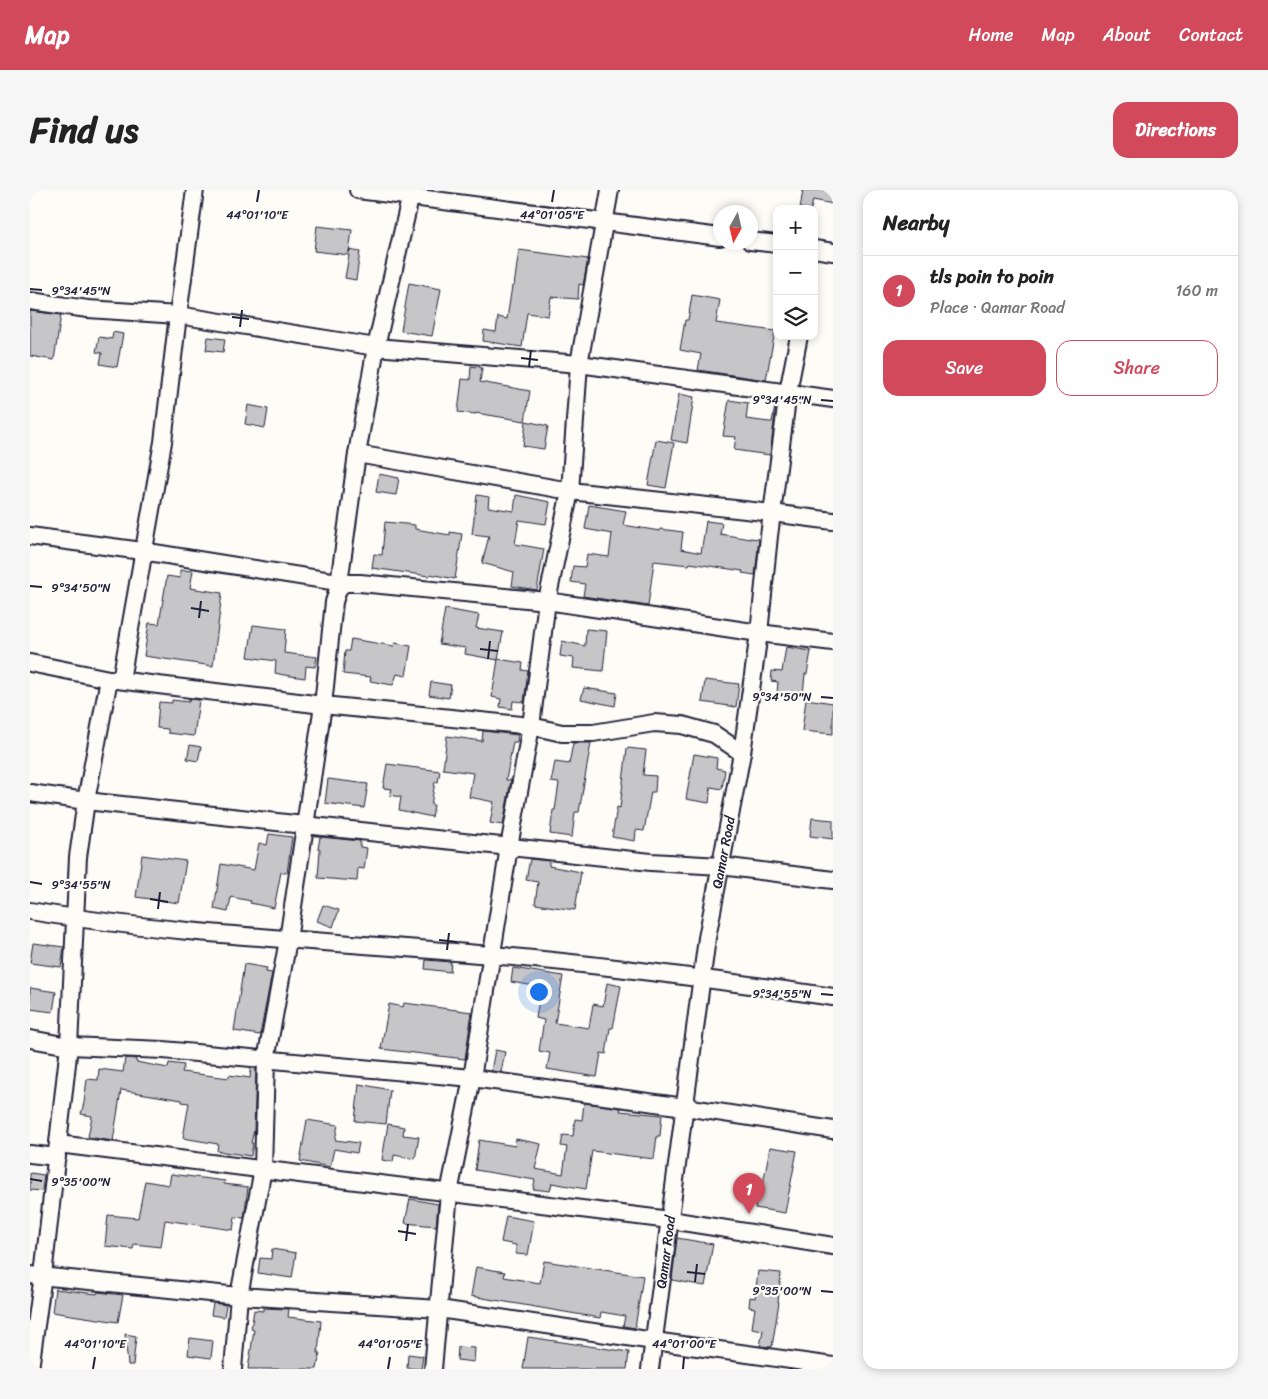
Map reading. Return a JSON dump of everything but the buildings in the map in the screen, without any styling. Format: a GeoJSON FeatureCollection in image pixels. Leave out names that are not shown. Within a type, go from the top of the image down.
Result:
{"type":"FeatureCollection","features":[{"type":"Feature","properties":{"kind":"street"},"geometry":{"type":"LineString","coordinates":[[30,1369],[37,1275],[58,1150],[69,1046],[78,857],[86,801],[115,679],[163,442],[195,190]]}},
{"type":"Feature","properties":{"kind":"street"},"geometry":{"type":"LineString","coordinates":[[358,190],[412,193],[603,222],[713,236]]}},
{"type":"Feature","properties":{"kind":"street"},"geometry":{"type":"LineString","coordinates":[[433,1369],[449,1193],[472,1078],[509,847],[531,726],[547,601],[570,490],[579,364],[610,190]]}},
{"type":"Feature","properties":{"kind":"street"},"geometry":{"type":"LineString","coordinates":[[233,1369],[239,1296],[263,1169],[266,1060],[288,940],[323,705],[334,602],[341,583],[357,454],[376,347],[412,193]]}},
{"type":"Feature","properties":{"kind":"street"},"geometry":{"type":"LineString","coordinates":[[758,242],[773,244]]}},
{"type":"Feature","properties":{"kind":"street"},"geometry":{"type":"LineString","coordinates":[[818,250],[833,252]]}},
{"type":"Feature","properties":{"kind":"street"},"geometry":{"type":"LineString","coordinates":[[30,301],[103,310],[178,315],[376,347],[579,364],[833,399]]}},
{"type":"Feature","properties":{"kind":"street","name":"Qamar Road"},"geometry":{"type":"LineString","coordinates":[[650,1369],[707,938],[742,753],[759,633],[788,392],[799,340]]}},
{"type":"Feature","properties":{"kind":"street"},"geometry":{"type":"LineString","coordinates":[[357,454],[570,490],[833,521]]}},
{"type":"Feature","properties":{"kind":"street"},"geometry":{"type":"LineString","coordinates":[[30,536],[142,551],[341,583],[360,583],[547,601],[759,633],[833,642]]}},
{"type":"Feature","properties":{"kind":"street"},"geometry":{"type":"LineString","coordinates":[[30,663],[115,679],[323,705],[531,726],[562,733],[585,733],[654,723],[682,724],[714,734],[742,753]]}},
{"type":"Feature","properties":{"kind":"street"},"geometry":{"type":"LineString","coordinates":[[30,793],[304,825],[651,862],[721,866],[833,880]]}},
{"type":"Feature","properties":{"kind":"street"},"geometry":{"type":"LineString","coordinates":[[30,911],[74,918],[288,940],[491,955],[702,978],[833,998]]}},
{"type":"Feature","properties":{"kind":"street"},"geometry":{"type":"LineString","coordinates":[[30,1039],[69,1046],[163,1050],[472,1078],[685,1107],[833,1130]]}},
{"type":"Feature","properties":{"kind":"street"},"geometry":{"type":"LineString","coordinates":[[30,1154],[58,1150],[263,1169],[670,1220],[833,1246]]}},
{"type":"Feature","properties":{"kind":"street"},"geometry":{"type":"LineString","coordinates":[[37,1275],[239,1296],[439,1309],[654,1342],[833,1366]]}},
{"type":"Feature","properties":{"kind":"place","name":"tls poin to poin"},"geometry":{"type":"Point","coordinates":[749,1214]}}]}
